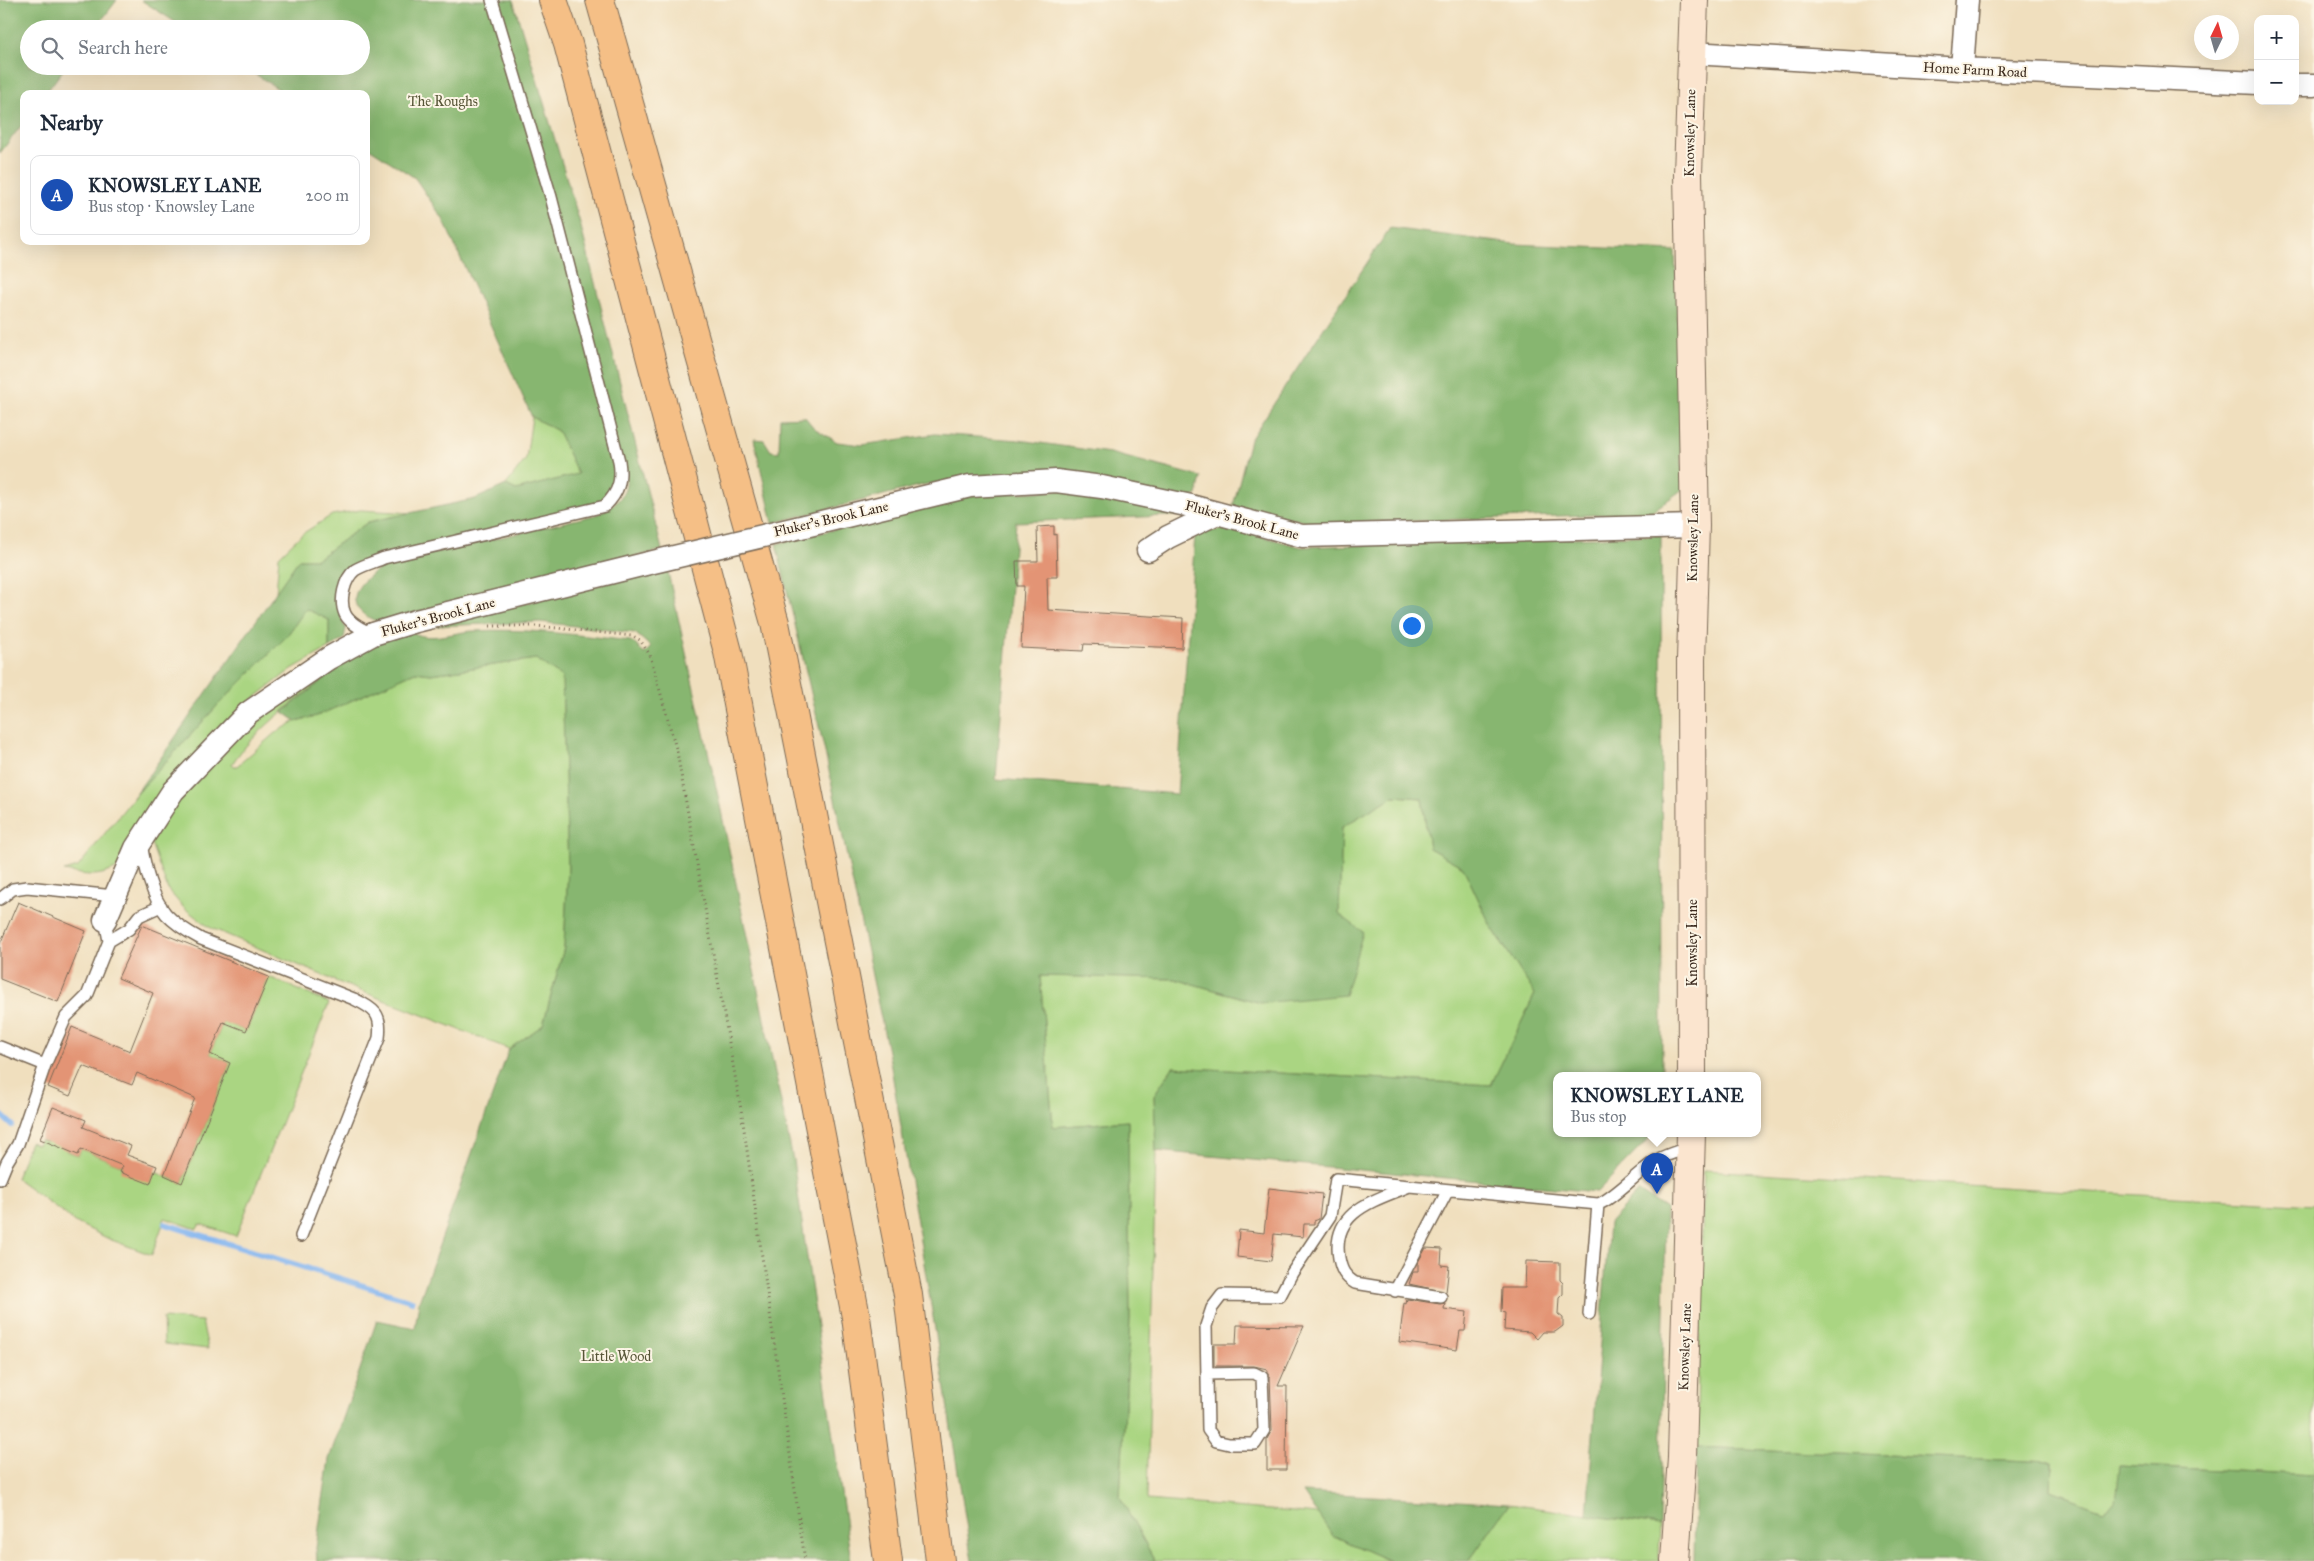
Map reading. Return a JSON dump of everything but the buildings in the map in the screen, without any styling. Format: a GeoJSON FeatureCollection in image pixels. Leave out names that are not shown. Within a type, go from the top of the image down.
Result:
{"type":"FeatureCollection","features":[{"type":"Feature","properties":{"kind":"highway"},"geometry":{"type":"LineString","coordinates":[[553,0],[570,53],[728,652],[856,1317],[888,1561]]}},
{"type":"Feature","properties":{"kind":"highway"},"geometry":{"type":"LineString","coordinates":[[600,0],[775,623],[908,1295],[940,1561]]}},
{"type":"Feature","properties":{"kind":"main road","name":"Knowsley Lane"},"geometry":{"type":"LineString","coordinates":[[1692,1072],[1691,660],[1694,526],[1688,174],[1694,0]]}},
{"type":"Feature","properties":{"kind":"main road","name":"Knowsley Lane"},"geometry":{"type":"LineString","coordinates":[[1675,1561],[1682,1447],[1691,1140]]}},
{"type":"Feature","properties":{"kind":"street"},"geometry":{"type":"LineString","coordinates":[[1962,70],[1967,0]]}},
{"type":"Feature","properties":{"kind":"street","name":"Home Farm Road"},"geometry":{"type":"LineString","coordinates":[[1692,53],[1962,70],[2254,83]]}},
{"type":"Feature","properties":{"kind":"street"},"geometry":{"type":"LineString","coordinates":[[2299,85],[2314,86]]}},
{"type":"Feature","properties":{"kind":"street","name":"Fluker's Brook Lane"},"geometry":{"type":"LineString","coordinates":[[107,931],[114,896],[140,842],[173,791],[248,713],[329,658],[373,634],[416,621],[970,486],[1056,481],[1102,487],[1217,513],[1302,536],[1694,526]]}},
{"type":"Feature","properties":{"kind":"street"},"geometry":{"type":"LineString","coordinates":[[1148,550],[1168,537],[1217,513]]}},
{"type":"Feature","properties":{"kind":"lane"},"geometry":{"type":"LineString","coordinates":[[373,634],[356,626],[345,614],[343,598],[346,583],[355,570],[384,558],[605,506],[619,489],[621,476],[619,461],[551,197],[492,0]]}},
{"type":"Feature","properties":{"kind":"lane"},"geometry":{"type":"LineString","coordinates":[[140,842],[154,892],[165,913],[179,926],[201,939],[354,999],[371,1007],[378,1015],[380,1026],[379,1038],[301,1236]]}},
{"type":"Feature","properties":{"kind":"lane"},"geometry":{"type":"LineString","coordinates":[[0,899],[13,889],[27,887],[114,896]]}},
{"type":"Feature","properties":{"kind":"lane"},"geometry":{"type":"LineString","coordinates":[[0,1180],[3,1164],[18,1144],[46,1065],[66,1017],[87,996],[107,931],[129,929],[139,916],[161,906]]}},
{"type":"Feature","properties":{"kind":"lane"},"geometry":{"type":"LineString","coordinates":[[0,1048],[46,1065]]}},
{"type":"Feature","properties":{"kind":"lane"},"geometry":{"type":"LineString","coordinates":[[1207,1374],[1254,1373],[1262,1377],[1264,1430],[1255,1444],[1229,1444],[1216,1441],[1208,1430],[1206,1326],[1212,1308],[1222,1295],[1280,1296],[1292,1272],[1330,1216],[1336,1179],[1598,1204],[1604,1203],[1626,1183],[1658,1159],[1691,1140]]}},
{"type":"Feature","properties":{"kind":"lane"},"geometry":{"type":"LineString","coordinates":[[1410,1186],[1354,1211],[1340,1233],[1338,1244],[1340,1265],[1348,1279],[1355,1283],[1441,1297]]}},
{"type":"Feature","properties":{"kind":"lane"},"geometry":{"type":"LineString","coordinates":[[1395,1291],[1448,1190]]}},
{"type":"Feature","properties":{"kind":"lane"},"geometry":{"type":"LineString","coordinates":[[1589,1314],[1598,1204]]}},
{"type":"Feature","properties":{"kind":"path"},"geometry":{"type":"LineString","coordinates":[[483,627],[537,626],[633,636],[640,640],[650,654],[677,752],[742,1115],[805,1561]]}},
{"type":"Feature","properties":{"kind":"green space"},"geometry":{"type":"Polygon","coordinates":[[[0,0],[117,0],[102,20],[20,20],[20,75],[59,75],[48,90],[20,90],[20,127],[0,153],[0,0]]]}},
{"type":"Feature","properties":{"kind":"green space","name":"The Roughs"},"geometry":{"type":"Polygon","coordinates":[[[141,0],[513,0],[580,223],[662,550],[379,622],[365,615],[357,608],[355,599],[357,591],[363,582],[381,568],[392,563],[595,515],[607,509],[625,491],[626,475],[619,462],[613,492],[600,504],[362,561],[346,572],[341,584],[340,609],[346,628],[344,639],[329,648],[329,620],[306,609],[286,637],[216,707],[133,798],[299,559],[317,559],[368,522],[475,499],[506,485],[516,490],[578,474],[558,431],[532,417],[443,219],[415,178],[370,149],[370,90],[280,90],[257,75],[370,75],[370,20],[172,20],[141,0]]]}},
{"type":"Feature","properties":{"kind":"green space"},"geometry":{"type":"Polygon","coordinates":[[[1390,228],[1514,244],[1675,251],[1683,489],[1650,513],[1317,524],[1233,506],[1250,440],[1390,228]]]}},
{"type":"Feature","properties":{"kind":"green space"},"geometry":{"type":"Polygon","coordinates":[[[532,417],[558,431],[578,474],[516,490],[506,485],[526,459],[532,417]]]}},
{"type":"Feature","properties":{"kind":"green space"},"geometry":{"type":"Polygon","coordinates":[[[805,417],[814,428],[837,442],[862,445],[935,434],[1019,440],[1110,453],[1201,477],[1197,495],[1190,498],[972,478],[927,484],[773,523],[754,439],[764,440],[771,451],[779,452],[780,418],[805,417]]]}},
{"type":"Feature","properties":{"kind":"green space"},"geometry":{"type":"Polygon","coordinates":[[[1071,490],[1191,515],[1016,522],[996,779],[1177,794],[1195,534],[1231,528],[1301,547],[1661,535],[1662,1072],[1553,1072],[1553,1137],[1650,1137],[1597,1192],[1156,1151],[1154,1095],[1173,1067],[1491,1085],[1535,994],[1491,926],[1463,867],[1429,848],[1422,798],[1394,796],[1342,827],[1339,914],[1363,932],[1345,995],[1261,1003],[1175,979],[1040,976],[1053,1127],[1128,1121],[1130,1319],[1120,1497],[1155,1561],[972,1561],[890,1061],[825,752],[776,544],[974,495],[1071,490]]]}},
{"type":"Feature","properties":{"kind":"green space"},"geometry":{"type":"Polygon","coordinates":[[[360,510],[413,513],[368,522],[317,559],[299,559],[276,593],[279,556],[302,534],[332,515],[360,510]]]}},
{"type":"Feature","properties":{"kind":"green space","name":"Little Wood"},"geometry":{"type":"Polygon","coordinates":[[[667,568],[718,796],[793,1160],[851,1561],[317,1561],[316,1548],[329,1459],[377,1320],[415,1328],[419,1302],[509,1049],[543,1025],[564,948],[568,868],[562,677],[536,659],[431,674],[415,672],[317,716],[296,721],[283,712],[357,652],[410,630],[416,634],[432,637],[493,630],[571,634],[630,641],[636,644],[644,654],[651,647],[635,633],[540,622],[434,626],[667,568]]]}},
{"type":"Feature","properties":{"kind":"green space"},"geometry":{"type":"Polygon","coordinates":[[[306,608],[329,620],[329,648],[292,669],[244,706],[119,867],[98,875],[64,871],[78,867],[133,798],[216,707],[286,637],[306,608]]]}},
{"type":"Feature","properties":{"kind":"green space"},"geometry":{"type":"Polygon","coordinates":[[[536,659],[562,677],[568,868],[564,948],[543,1025],[509,1049],[338,982],[209,927],[184,908],[168,890],[151,843],[173,806],[239,731],[337,661],[340,665],[298,698],[253,738],[232,764],[234,766],[237,766],[275,733],[296,721],[317,716],[415,672],[431,674],[536,659]]]}},
{"type":"Feature","properties":{"kind":"green space"},"geometry":{"type":"Polygon","coordinates":[[[1394,796],[1422,798],[1429,848],[1463,867],[1491,926],[1535,994],[1491,1085],[1173,1067],[1154,1095],[1156,1151],[1147,1500],[1318,1514],[1332,1535],[1390,1561],[1155,1561],[1120,1497],[1130,1319],[1128,1121],[1053,1127],[1040,976],[1175,979],[1261,1003],[1339,914],[1342,827],[1394,796]]]}},
{"type":"Feature","properties":{"kind":"green space"},"geometry":{"type":"Polygon","coordinates":[[[269,977],[329,1003],[236,1236],[200,1224],[197,1229],[165,1218],[152,1255],[109,1239],[77,1223],[16,1178],[30,1142],[38,1145],[40,1140],[46,1142],[47,1139],[67,1147],[66,1151],[78,1155],[81,1149],[123,1166],[121,1171],[150,1183],[155,1172],[182,1183],[230,1063],[210,1054],[223,1022],[246,1031],[269,977]]]}},
{"type":"Feature","properties":{"kind":"green space"},"geometry":{"type":"Polygon","coordinates":[[[1704,1170],[2314,1205],[2314,1475],[2120,1465],[2115,1503],[2103,1510],[2051,1491],[2052,1462],[1696,1447],[1704,1170]]]}},
{"type":"Feature","properties":{"kind":"green space"},"geometry":{"type":"Polygon","coordinates":[[[1639,1191],[1666,1209],[1660,1525],[1587,1515],[1609,1223],[1639,1191]]]}},
{"type":"Feature","properties":{"kind":"green space"},"geometry":{"type":"Polygon","coordinates":[[[163,1318],[202,1321],[208,1349],[164,1344],[163,1318]]]}},
{"type":"Feature","properties":{"kind":"green space"},"geometry":{"type":"Polygon","coordinates":[[[1696,1447],[2052,1462],[2051,1491],[2103,1510],[2115,1502],[2119,1465],[2314,1475],[2314,1561],[1694,1561],[1696,1447]]]}},
{"type":"Feature","properties":{"kind":"green space"},"geometry":{"type":"Polygon","coordinates":[[[1303,1492],[1509,1504],[1469,1561],[1390,1561],[1332,1535],[1303,1492]]]}},
{"type":"Feature","properties":{"kind":"green space"},"geometry":{"type":"Polygon","coordinates":[[[1509,1504],[1660,1525],[1659,1561],[1469,1561],[1509,1504]]]}},
{"type":"Feature","properties":{"kind":"waterway"},"geometry":{"type":"LineString","coordinates":[[0,1114],[12,1125]]}},
{"type":"Feature","properties":{"kind":"waterway"},"geometry":{"type":"LineString","coordinates":[[165,1224],[412,1301]]}},
{"type":"Feature","properties":{"kind":"place","name":"KNOWSLEY LANE"},"geometry":{"type":"Point","coordinates":[1657,1194]}}]}
